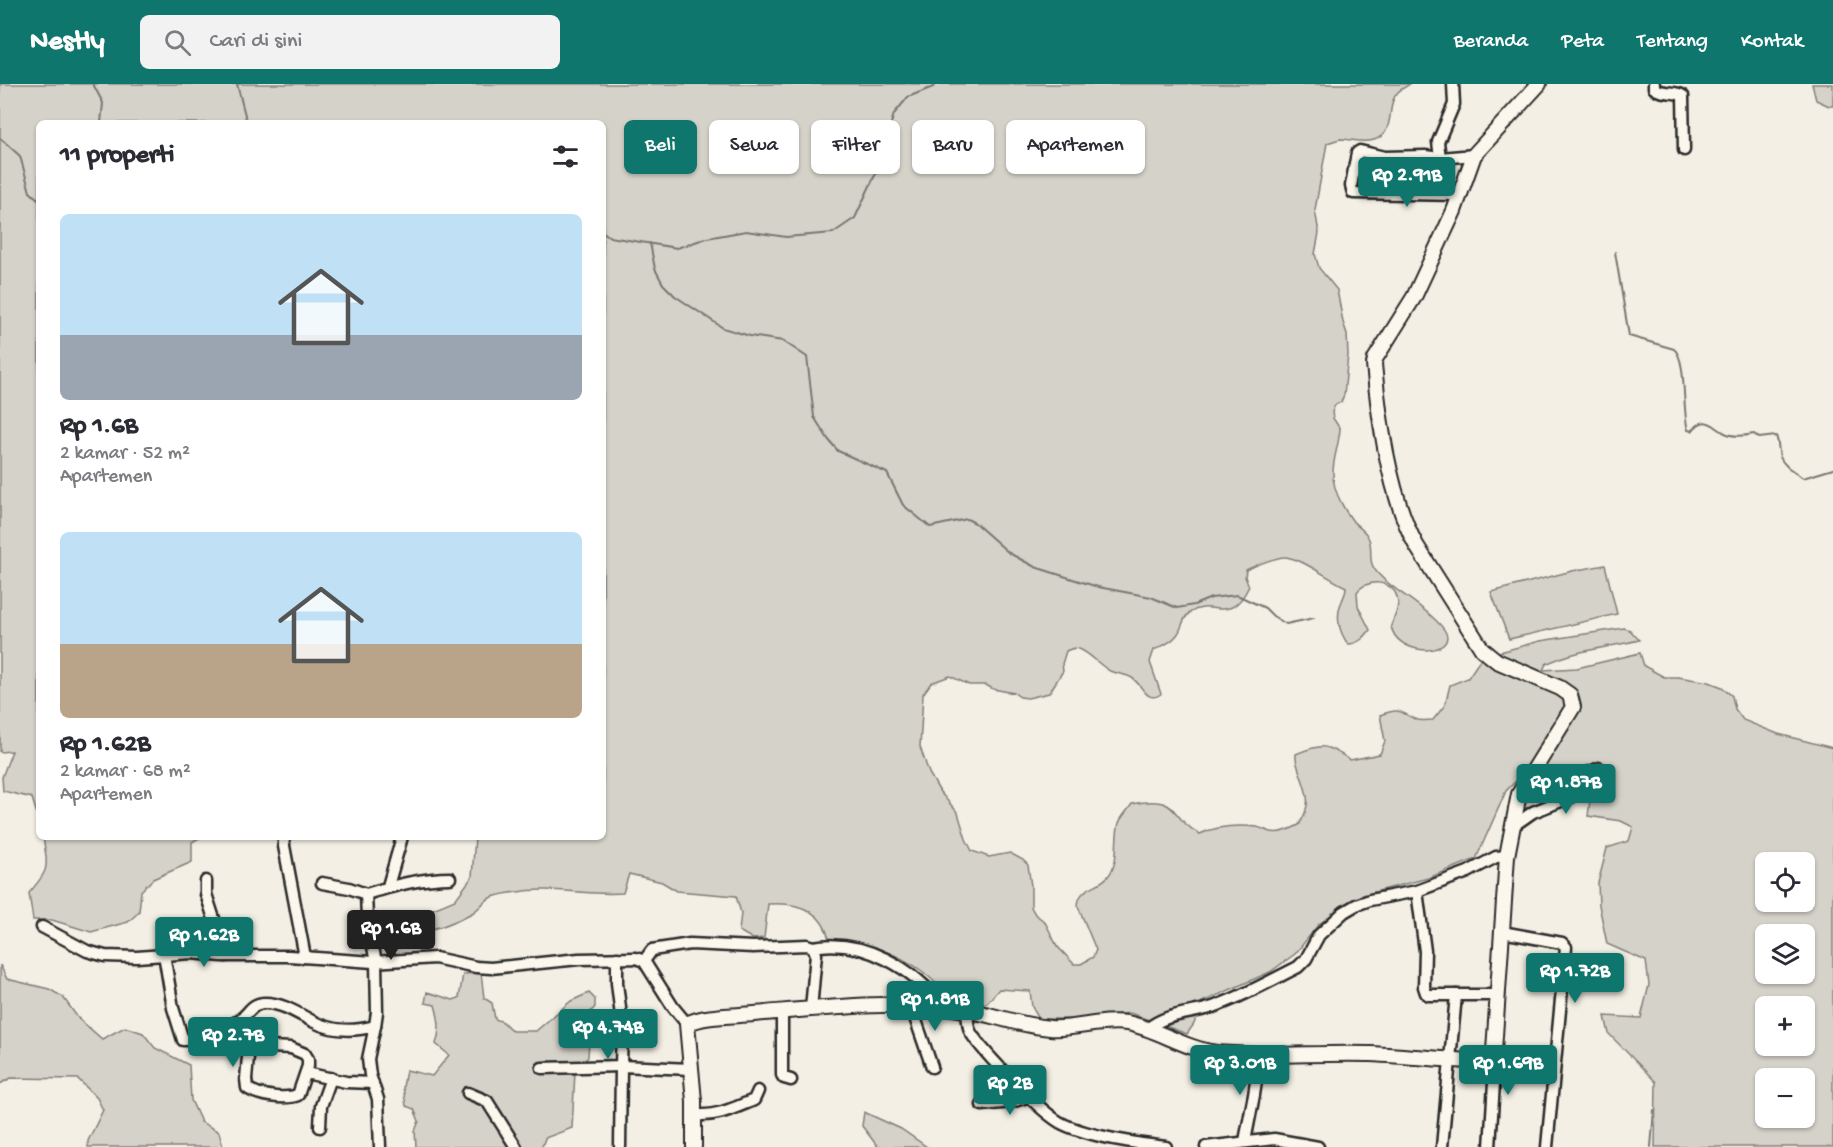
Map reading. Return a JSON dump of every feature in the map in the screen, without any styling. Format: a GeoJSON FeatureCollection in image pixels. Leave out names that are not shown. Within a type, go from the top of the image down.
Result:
{"type":"FeatureCollection","features":[{"type":"Feature","properties":{"kind":"main road"},"geometry":{"type":"LineString","coordinates":[[694,1147],[694,1114],[687,1024],[698,1020],[812,1009],[943,1007],[1054,1029],[1119,1022],[1147,1029],[1204,1051],[1260,1054],[1371,1054],[1484,1062],[1491,1059],[1494,1051],[1499,995],[1507,856],[1512,826],[1520,792],[1573,707],[1573,701],[1570,695],[1560,688],[1497,661],[1482,649],[1416,545],[1405,521],[1387,458],[1375,375],[1375,359],[1414,297],[1460,195],[1474,155],[1534,86]]}},
{"type":"Feature","properties":{"kind":"street"},"geometry":{"type":"LineString","coordinates":[[1440,158],[1438,142],[1454,104],[1453,84]]}},
{"type":"Feature","properties":{"kind":"street"},"geometry":{"type":"LineString","coordinates":[[1654,84],[1657,91],[1679,93],[1683,96],[1684,150]]}},
{"type":"Feature","properties":{"kind":"street"},"geometry":{"type":"LineString","coordinates":[[1460,195],[1353,193],[1351,190],[1358,152],[1384,157],[1440,158],[1474,155]]}},
{"type":"Feature","properties":{"kind":"street"},"geometry":{"type":"LineString","coordinates":[[1512,826],[1533,812],[1570,797],[1586,774],[1599,768]]}},
{"type":"Feature","properties":{"kind":"street"},"geometry":{"type":"LineString","coordinates":[[284,840],[305,957]]}},
{"type":"Feature","properties":{"kind":"street"},"geometry":{"type":"LineString","coordinates":[[388,886],[401,840]]}},
{"type":"Feature","properties":{"kind":"street"},"geometry":{"type":"LineString","coordinates":[[1147,1029],[1158,1020],[1169,1016],[1216,1006],[1298,967],[1306,960],[1319,935],[1344,912],[1356,905],[1418,891],[1468,873],[1496,857],[1507,856]]}},
{"type":"Feature","properties":{"kind":"street"},"geometry":{"type":"LineString","coordinates":[[322,883],[366,894],[388,886],[432,878],[450,878]]}},
{"type":"Feature","properties":{"kind":"street"},"geometry":{"type":"LineString","coordinates":[[206,881],[206,894],[226,956]]}},
{"type":"Feature","properties":{"kind":"street"},"geometry":{"type":"LineString","coordinates":[[1418,891],[1425,951],[1425,990],[1429,995],[1499,995]]}},
{"type":"Feature","properties":{"kind":"street"},"geometry":{"type":"LineString","coordinates":[[366,894],[367,918],[376,962],[377,1012],[368,1059],[378,1099],[380,1147]]}},
{"type":"Feature","properties":{"kind":"street"},"geometry":{"type":"LineString","coordinates":[[42,927],[95,954],[118,957],[179,953],[376,962],[435,958],[490,968],[546,961],[636,958],[644,961],[687,1024]]}},
{"type":"Feature","properties":{"kind":"street"},"geometry":{"type":"LineString","coordinates":[[1502,932],[1562,943],[1566,947],[1547,1147]]}},
{"type":"Feature","properties":{"kind":"street"},"geometry":{"type":"LineString","coordinates":[[644,961],[652,950],[678,945],[846,946],[861,949],[902,968],[920,980],[943,1007]]}},
{"type":"Feature","properties":{"kind":"street"},"geometry":{"type":"LineString","coordinates":[[812,1009],[816,954],[813,947]]}},
{"type":"Feature","properties":{"kind":"street"},"geometry":{"type":"LineString","coordinates":[[164,954],[173,1008],[183,1040],[198,1038],[241,1020],[251,1007],[262,1003],[280,1005],[335,1029],[348,1031],[375,1026]]}},
{"type":"Feature","properties":{"kind":"street"},"geometry":{"type":"LineString","coordinates":[[617,958],[617,983],[622,1025],[620,1147]]}},
{"type":"Feature","properties":{"kind":"street"},"geometry":{"type":"LineString","coordinates":[[1442,1147],[1456,995]]}},
{"type":"Feature","properties":{"kind":"street"},"geometry":{"type":"LineString","coordinates":[[911,1006],[932,1067]]}},
{"type":"Feature","properties":{"kind":"street"},"geometry":{"type":"LineString","coordinates":[[967,1010],[968,1025],[972,1034],[1030,1096],[1060,1122],[1077,1130],[1166,1147]]}},
{"type":"Feature","properties":{"kind":"street"},"geometry":{"type":"LineString","coordinates":[[782,1011],[782,1075],[792,1080]]}},
{"type":"Feature","properties":{"kind":"street"},"geometry":{"type":"LineString","coordinates":[[241,1020],[249,1046],[246,1080],[249,1090],[282,1097],[295,1096],[300,1092],[308,1059],[305,1054],[291,1048],[249,1046]]}},
{"type":"Feature","properties":{"kind":"street"},"geometry":{"type":"LineString","coordinates":[[1245,1142],[1260,1054]]}},
{"type":"Feature","properties":{"kind":"street"},"geometry":{"type":"LineString","coordinates":[[1490,1147],[1495,1066],[1491,1059]]}},
{"type":"Feature","properties":{"kind":"street"},"geometry":{"type":"LineString","coordinates":[[542,1068],[621,1066],[691,1069]]}},
{"type":"Feature","properties":{"kind":"street"},"geometry":{"type":"LineString","coordinates":[[306,1073],[373,1083]]}},
{"type":"Feature","properties":{"kind":"street"},"geometry":{"type":"LineString","coordinates":[[320,1127],[321,1106],[331,1078]]}},
{"type":"Feature","properties":{"kind":"street"},"geometry":{"type":"LineString","coordinates":[[694,1114],[720,1114],[754,1100],[758,1091]]}},
{"type":"Feature","properties":{"kind":"street"},"geometry":{"type":"LineString","coordinates":[[468,1094],[487,1101],[516,1147]]}},
{"type":"Feature","properties":{"kind":"street"},"geometry":{"type":"LineString","coordinates":[[982,1105],[1012,1102],[1030,1096]]}},
{"type":"Feature","properties":{"kind":"street"},"geometry":{"type":"LineString","coordinates":[[1206,1147],[1274,1139],[1318,1147]]}},
{"type":"Feature","properties":{"kind":"shaded area"},"geometry":{"type":"Polygon","coordinates":[[[0,84],[1410,84],[1399,91],[1394,98],[1386,131],[1381,136],[1370,141],[1340,139],[1327,143],[1315,210],[1319,233],[1315,254],[1319,268],[1337,290],[1347,334],[1348,355],[1344,395],[1332,412],[1340,429],[1333,470],[1337,493],[1349,516],[1368,537],[1371,561],[1376,571],[1386,582],[1441,625],[1447,637],[1445,643],[1439,648],[1420,650],[1402,642],[1395,635],[1391,626],[1398,601],[1394,591],[1385,584],[1372,583],[1357,592],[1358,606],[1370,630],[1361,640],[1348,644],[1340,629],[1338,618],[1346,587],[1301,562],[1286,557],[1278,558],[1246,570],[1245,577],[1249,586],[1235,605],[1228,609],[1206,608],[1191,612],[1175,638],[1154,650],[1150,662],[1161,694],[1156,696],[1148,695],[1132,678],[1110,671],[1087,653],[1075,648],[1066,651],[1062,664],[1063,671],[1049,693],[1028,698],[1020,697],[986,685],[969,685],[950,676],[931,683],[923,694],[920,747],[929,773],[940,792],[958,813],[972,851],[989,857],[1010,853],[1028,865],[1031,907],[1035,914],[1045,922],[1057,946],[1074,964],[1081,964],[1093,957],[1096,950],[1078,906],[1079,899],[1082,894],[1109,875],[1116,856],[1119,823],[1132,804],[1159,802],[1167,805],[1182,821],[1200,834],[1213,829],[1235,826],[1257,827],[1269,832],[1285,831],[1299,825],[1307,805],[1307,794],[1296,754],[1312,748],[1324,747],[1350,760],[1380,754],[1385,741],[1380,715],[1398,711],[1418,720],[1433,720],[1445,705],[1450,685],[1468,678],[1482,657],[1540,641],[1624,628],[1630,630],[1639,640],[1568,655],[1546,664],[1543,670],[1577,668],[1640,653],[1644,666],[1664,677],[1709,682],[1722,687],[1732,696],[1735,709],[1743,720],[1778,734],[1833,748],[1833,1147],[1655,1147],[1656,1082],[1609,1034],[1605,1016],[1641,1018],[1649,985],[1646,961],[1607,944],[1599,905],[1598,883],[1607,848],[1629,841],[1633,827],[1621,821],[1588,816],[1591,792],[1604,779],[1603,762],[1518,779],[1506,791],[1476,859],[1428,878],[1363,895],[1319,924],[1295,954],[1270,972],[1202,1002],[1194,1024],[1187,1034],[1130,1013],[1075,1019],[1039,1019],[1032,1007],[1030,991],[999,989],[987,1003],[962,1001],[901,958],[865,945],[829,939],[821,921],[814,914],[798,906],[768,904],[764,938],[753,939],[739,931],[741,913],[736,896],[677,891],[662,882],[629,874],[623,893],[543,890],[514,892],[490,898],[472,913],[436,928],[412,933],[401,925],[455,900],[472,877],[475,840],[606,840],[606,120],[36,120],[36,811],[32,798],[3,791],[2,777],[12,751],[0,752],[0,84]]]}},
{"type":"Feature","properties":{"kind":"shaded area"},"geometry":{"type":"Polygon","coordinates":[[[1812,84],[1833,84],[1833,106],[1816,100],[1812,84]]]}},
{"type":"Feature","properties":{"kind":"shaded area"},"geometry":{"type":"Polygon","coordinates":[[[1605,565],[1617,614],[1509,639],[1491,592],[1605,565]]]}},
{"type":"Feature","properties":{"kind":"shaded area"},"geometry":{"type":"Polygon","coordinates":[[[44,840],[196,840],[192,842],[192,862],[153,879],[141,891],[139,912],[128,922],[91,932],[52,920],[33,920],[29,893],[44,873],[46,855],[44,840]]]}},
{"type":"Feature","properties":{"kind":"shaded area"},"geometry":{"type":"Polygon","coordinates":[[[0,965],[7,979],[49,989],[63,997],[78,1018],[102,1039],[125,1027],[143,1033],[155,1048],[189,1065],[191,1100],[201,1122],[219,1132],[223,1147],[88,1147],[88,1141],[103,1110],[97,1098],[78,1079],[11,1078],[0,1084],[0,965]]]}},
{"type":"Feature","properties":{"kind":"shaded area"},"geometry":{"type":"Polygon","coordinates":[[[481,973],[484,998],[492,1003],[495,1019],[503,1022],[512,1031],[536,1031],[571,1001],[589,993],[595,999],[595,1007],[585,1018],[589,1039],[588,1057],[575,1072],[572,1128],[545,1138],[542,1147],[416,1147],[415,1131],[419,1121],[414,1109],[406,1106],[403,1087],[406,1070],[432,1076],[449,1055],[436,1044],[439,1034],[438,1020],[435,1005],[425,1003],[427,992],[453,1000],[459,998],[463,974],[481,973]]]}},
{"type":"Feature","properties":{"kind":"shaded area"},"geometry":{"type":"Polygon","coordinates":[[[864,1112],[901,1129],[927,1147],[878,1147],[862,1126],[864,1112]]]}},
{"type":"Feature","properties":{"kind":"waterway"},"geometry":{"type":"LineString","coordinates":[[93,84],[103,103],[101,120]]}},
{"type":"Feature","properties":{"kind":"waterway"},"geometry":{"type":"LineString","coordinates":[[237,84],[246,120]]}},
{"type":"Feature","properties":{"kind":"waterway"},"geometry":{"type":"LineString","coordinates":[[606,234],[610,237],[677,248],[707,238],[746,231],[786,237],[833,233],[855,218],[875,175],[894,114],[908,97],[936,84]]}},
{"type":"Feature","properties":{"kind":"waterway"},"geometry":{"type":"LineString","coordinates":[[0,138],[20,156],[30,192],[36,197]]}},
{"type":"Feature","properties":{"kind":"waterway"},"geometry":{"type":"LineString","coordinates":[[650,243],[655,269],[663,284],[675,296],[723,328],[750,336],[783,341],[807,357],[814,417],[828,439],[838,451],[887,473],[903,505],[930,527],[967,519],[975,523],[1009,553],[1035,567],[1098,587],[1151,597],[1177,608],[1194,605],[1211,598],[1237,595],[1265,608],[1286,624],[1314,618]]}},
{"type":"Feature","properties":{"kind":"waterway"},"geometry":{"type":"LineString","coordinates":[[1615,252],[1629,336],[1674,349],[1678,355],[1683,374],[1688,430],[1692,431],[1705,422],[1732,435],[1754,434],[1759,438],[1776,436],[1782,461],[1803,478],[1833,469]]}},
{"type":"Feature","properties":{"kind":"waterway"},"geometry":{"type":"LineString","coordinates":[[1651,1147],[1654,1110]]}}]}
